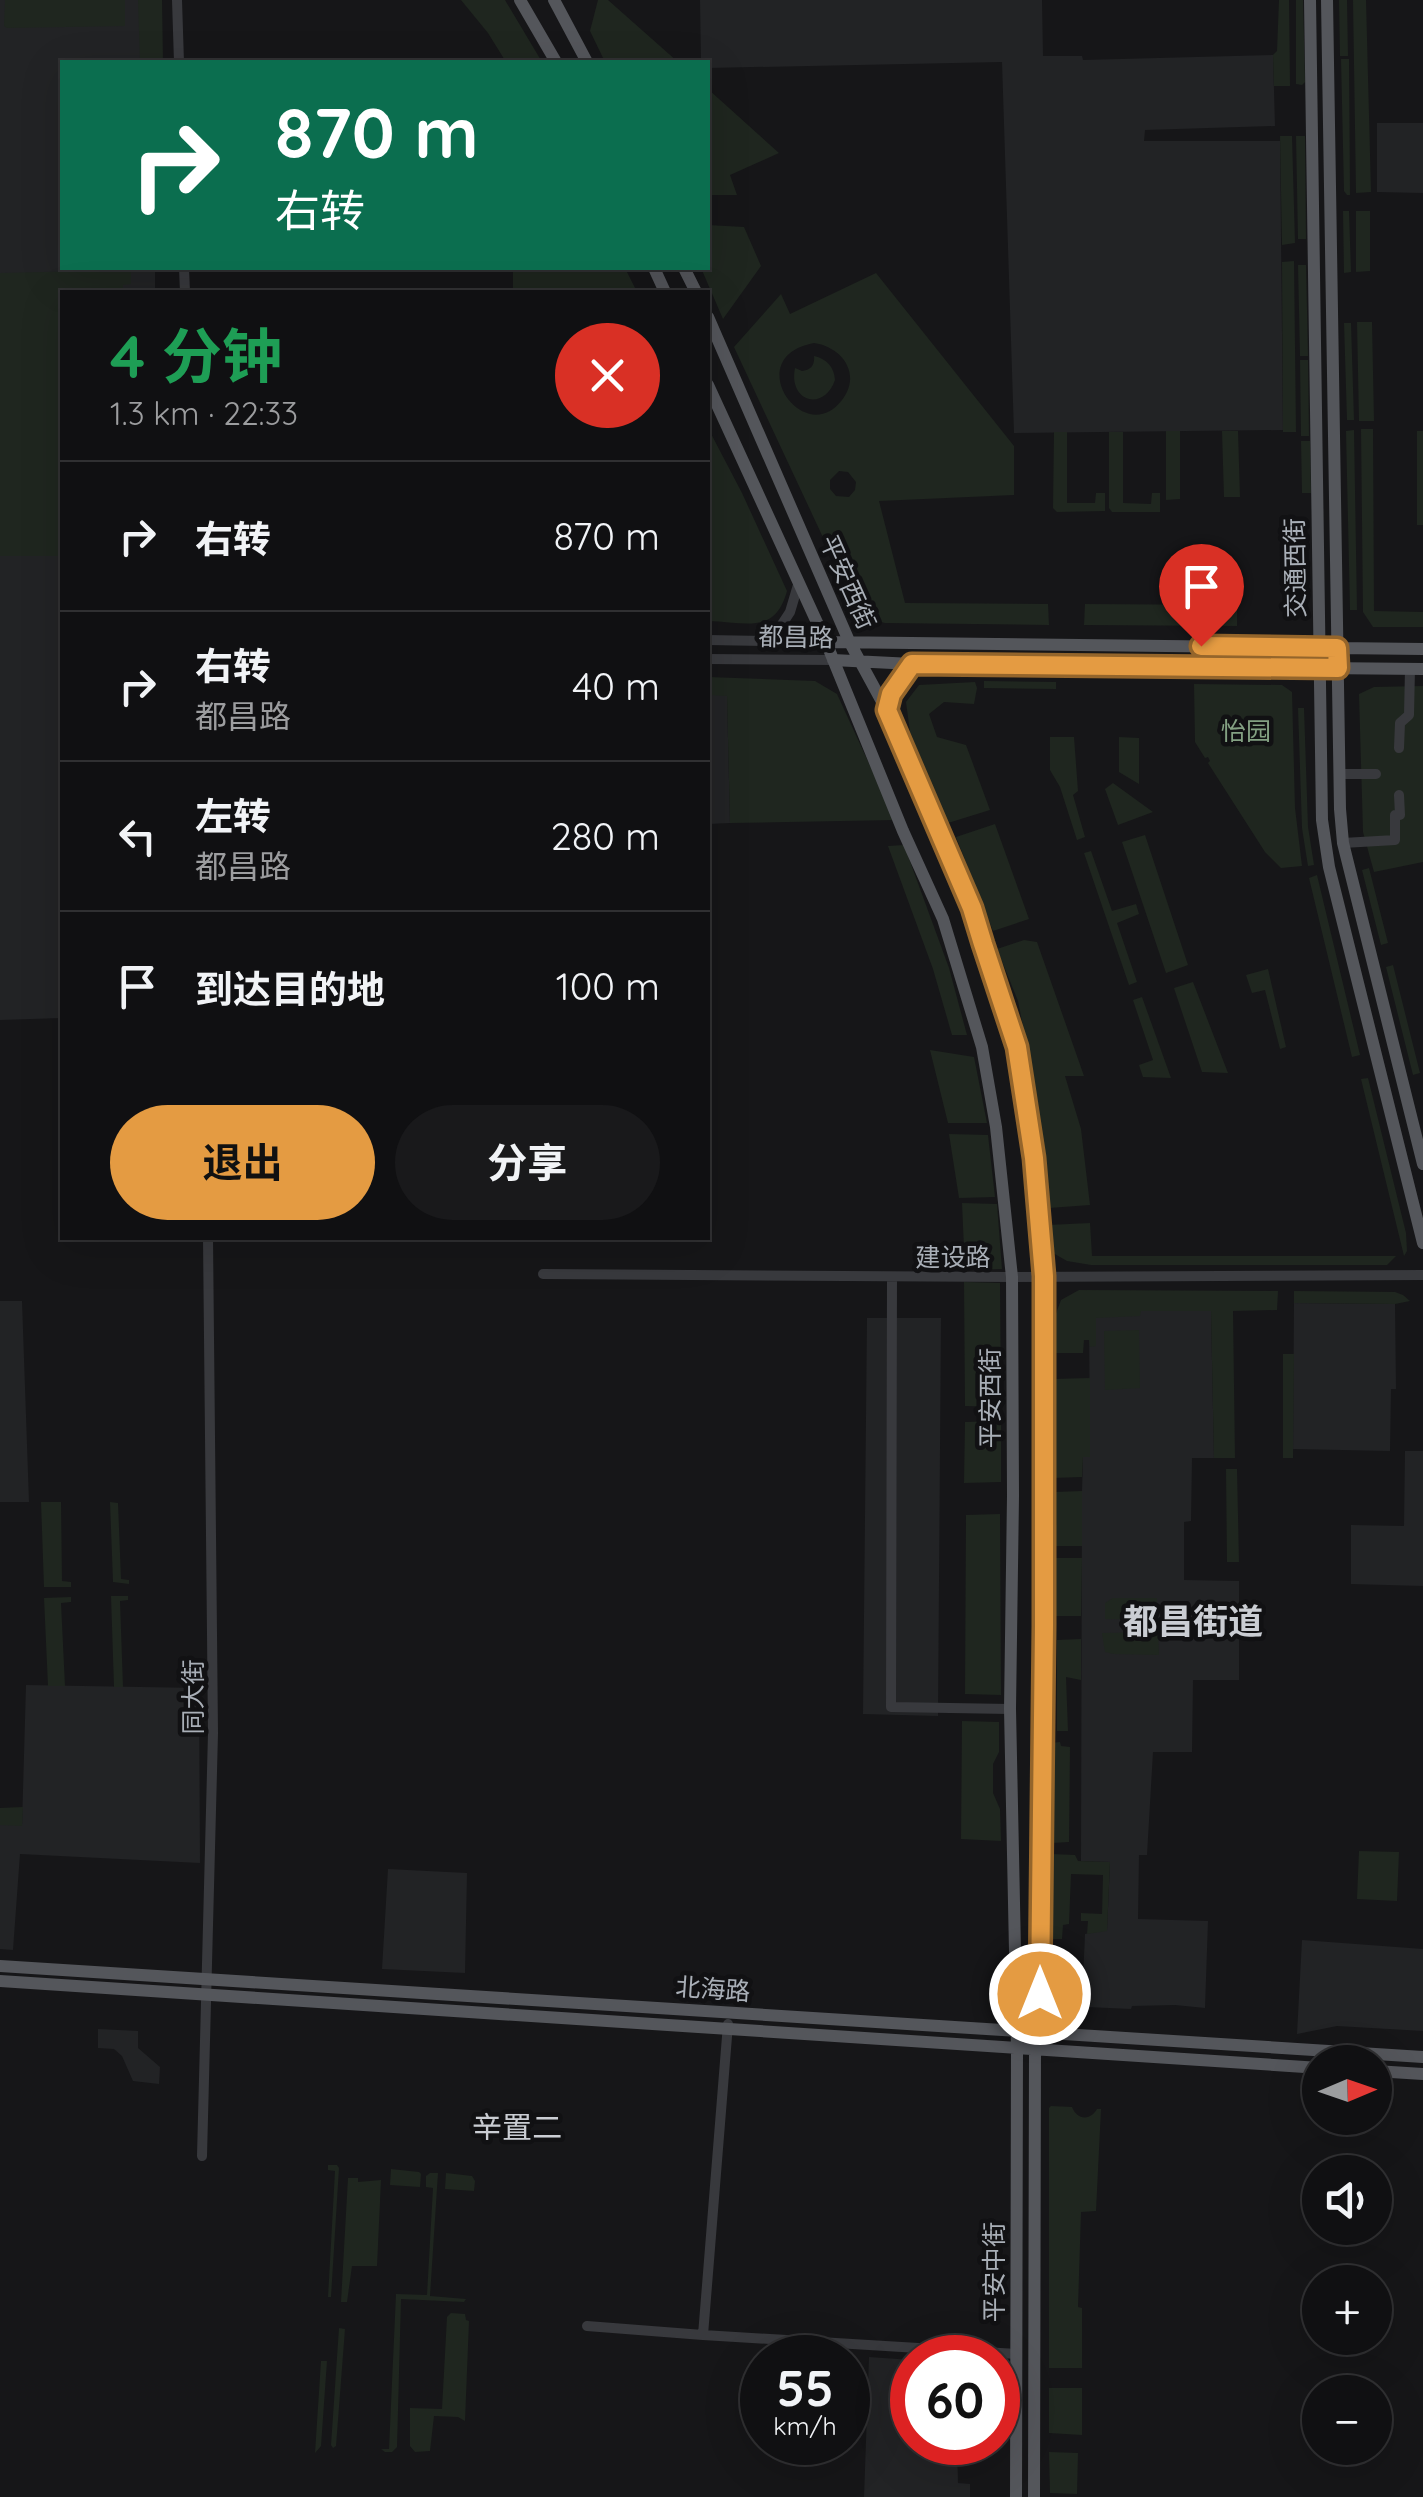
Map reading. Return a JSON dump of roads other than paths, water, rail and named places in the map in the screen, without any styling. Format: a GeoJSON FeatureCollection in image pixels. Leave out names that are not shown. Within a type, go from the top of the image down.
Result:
{"type":"FeatureCollection","features":[{"type":"Feature","properties":{"kind":"main road"},"geometry":{"type":"LineString","coordinates":[[520,0],[555,60]]}},
{"type":"Feature","properties":{"kind":"main road"},"geometry":{"type":"LineString","coordinates":[[554,0],[586,60]]}},
{"type":"Feature","properties":{"kind":"main road","name":"交通西街"},"geometry":{"type":"LineString","coordinates":[[1310,0],[1324,847],[1423,1243]]}},
{"type":"Feature","properties":{"kind":"main road","name":"交通西街"},"geometry":{"type":"LineString","coordinates":[[1327,0],[1343,842],[1423,1164]]}},
{"type":"Feature","properties":{"kind":"main road","name":"平安西街"},"geometry":{"type":"LineString","coordinates":[[710,322],[849,642],[887,710],[972,908],[1017,1047],[1034,1158],[1044,1276],[1040,2033],[1035,2050]]}},
{"type":"Feature","properties":{"kind":"main road","name":"平安西街"},"geometry":{"type":"LineString","coordinates":[[710,389],[826,642],[943,919],[982,1047],[996,1128],[1012,1278],[1010,1709],[1017,2048]]}},
{"type":"Feature","properties":{"kind":"main road","name":"都昌路"},"geometry":{"type":"LineString","coordinates":[[826,642],[1423,649]]}},
{"type":"Feature","properties":{"kind":"main road","name":"都昌路"},"geometry":{"type":"LineString","coordinates":[[833,660],[1416,669]]}},
{"type":"Feature","properties":{"kind":"main road"},"geometry":{"type":"LineString","coordinates":[[887,710],[891,694],[912,664]]}},
{"type":"Feature","properties":{"kind":"main road","name":"北海路"},"geometry":{"type":"LineString","coordinates":[[0,1966],[1423,2058]]}},
{"type":"Feature","properties":{"kind":"main road","name":"北海路"},"geometry":{"type":"LineString","coordinates":[[0,1981],[1302,2067]]}},
{"type":"Feature","properties":{"kind":"main road","name":"平安中街"},"geometry":{"type":"LineString","coordinates":[[1017,2048],[1017,2335]]}},
{"type":"Feature","properties":{"kind":"main road","name":"平安中街"},"geometry":{"type":"LineString","coordinates":[[1034,2497],[1035,2050]]}},
{"type":"Feature","properties":{"kind":"main road"},"geometry":{"type":"LineString","coordinates":[[1392,2072],[1423,2074]]}},
{"type":"Feature","properties":{"kind":"main road","name":"平安中街"},"geometry":{"type":"LineString","coordinates":[[1016,2465],[1016,2497]]}},
{"type":"Feature","properties":{"kind":"street"},"geometry":{"type":"LineString","coordinates":[[178,0],[179,60]]}},
{"type":"Feature","properties":{"kind":"street"},"geometry":{"type":"LineString","coordinates":[[771,641],[790,612],[798,585]]}},
{"type":"Feature","properties":{"kind":"street","name":"都昌路"},"geometry":{"type":"LineString","coordinates":[[710,640],[826,642]]}},
{"type":"Feature","properties":{"kind":"street","name":"都昌路"},"geometry":{"type":"LineString","coordinates":[[710,659],[833,660]]}},
{"type":"Feature","properties":{"kind":"street"},"geometry":{"type":"LineString","coordinates":[[1399,748],[1400,723],[1408,715],[1416,669]]}},
{"type":"Feature","properties":{"kind":"street"},"geometry":{"type":"LineString","coordinates":[[1339,774],[1376,774]]}},
{"type":"Feature","properties":{"kind":"street"},"geometry":{"type":"LineString","coordinates":[[1343,842],[1395,840],[1399,795]]}},
{"type":"Feature","properties":{"kind":"street","name":"同大街"},"geometry":{"type":"LineString","coordinates":[[202,2156],[213,1733],[208,1240]]}},
{"type":"Feature","properties":{"kind":"street","name":"建设路"},"geometry":{"type":"LineString","coordinates":[[542,1274],[1423,1276]]}},
{"type":"Feature","properties":{"kind":"street"},"geometry":{"type":"LineString","coordinates":[[892,1276],[892,1707],[1010,1709]]}},
{"type":"Feature","properties":{"kind":"street"},"geometry":{"type":"LineString","coordinates":[[703,2335],[729,2013]]}},
{"type":"Feature","properties":{"kind":"street"},"geometry":{"type":"LineString","coordinates":[[587,2326],[890,2346]]}},
{"type":"Feature","properties":{"kind":"district","name":"都昌街道"},"geometry":{"type":"Point","coordinates":[1193,1622]}},
{"type":"Feature","properties":{"kind":"district","name":"辛置二"},"geometry":{"type":"Point","coordinates":[517,2128]}},
{"type":"Feature","properties":{"kind":"park label","name":"怡园"},"geometry":{"type":"Point","coordinates":[1246,731]}}]}
